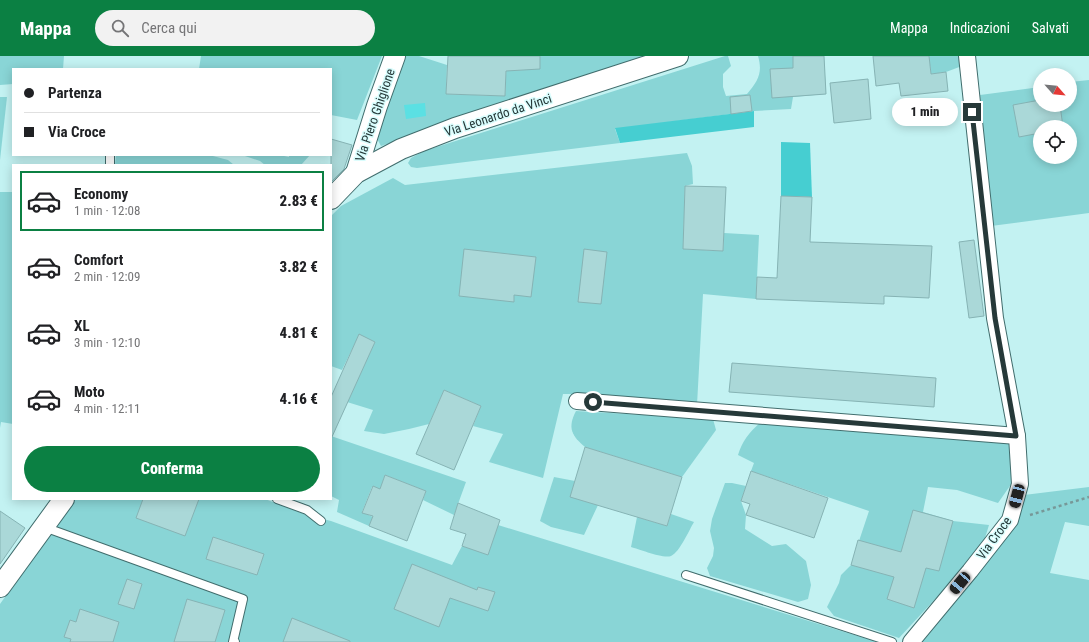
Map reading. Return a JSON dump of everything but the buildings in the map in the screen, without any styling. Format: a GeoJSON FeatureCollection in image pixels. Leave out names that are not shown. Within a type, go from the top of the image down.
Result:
{"type":"FeatureCollection","features":[{"type":"Feature","properties":{"kind":"street","name":"Via Piero Ghiglione"},"geometry":{"type":"LineString","coordinates":[[356,173],[377,106],[396,56]]}},
{"type":"Feature","properties":{"kind":"street","name":"Via Leonardo da Vinci"},"geometry":{"type":"LineString","coordinates":[[332,198],[356,173],[401,149],[455,128],[678,56]]}},
{"type":"Feature","properties":{"kind":"street","name":"Via Croce"},"geometry":{"type":"LineString","coordinates":[[911,642],[1010,520],[1020,484],[1016,436],[995,318],[967,56]]}},
{"type":"Feature","properties":{"kind":"street"},"geometry":{"type":"LineString","coordinates":[[577,401],[1016,436]]}},
{"type":"Feature","properties":{"kind":"street"},"geometry":{"type":"LineString","coordinates":[[0,587],[63,500]]}},
{"type":"Feature","properties":{"kind":"lane"},"geometry":{"type":"LineString","coordinates":[[280,500],[307,510],[321,521]]}},
{"type":"Feature","properties":{"kind":"lane"},"geometry":{"type":"LineString","coordinates":[[44,527],[243,599],[235,642]]}},
{"type":"Feature","properties":{"kind":"lane"},"geometry":{"type":"LineString","coordinates":[[686,575],[892,642]]}},
{"type":"Feature","properties":{"kind":"path"},"geometry":{"type":"LineString","coordinates":[[1010,520],[1062,507],[1089,498]]}},
{"type":"Feature","properties":{"kind":"shaded area"},"geometry":{"type":"Polygon","coordinates":[[[0,56],[64,56],[63,68],[12,68],[12,84],[0,85],[0,56]]]}},
{"type":"Feature","properties":{"kind":"shaded area"},"geometry":{"type":"Polygon","coordinates":[[[201,56],[382,56],[357,120],[332,115],[332,68],[199,68],[201,56]]]}},
{"type":"Feature","properties":{"kind":"shaded area"},"geometry":{"type":"Polygon","coordinates":[[[405,56],[419,56],[447,65],[446,94],[505,96],[507,56],[650,56],[381,146],[374,133],[405,56]]]}},
{"type":"Feature","properties":{"kind":"shaded area"},"geometry":{"type":"Polygon","coordinates":[[[728,56],[731,66],[723,74],[723,87],[726,96],[747,94],[751,89],[757,81],[760,72],[758,56],[824,56],[826,94],[793,97],[791,109],[754,111],[615,129],[620,143],[417,168],[411,167],[408,163],[411,158],[424,151],[728,56]]]}},
{"type":"Feature","properties":{"kind":"shaded area"},"geometry":{"type":"Polygon","coordinates":[[[929,56],[961,56],[962,66],[946,72],[931,74],[929,56]]]}},
{"type":"Feature","properties":{"kind":"shaded area"},"geometry":{"type":"Polygon","coordinates":[[[1089,80],[1089,213],[991,226],[980,95],[1033,88],[1033,112],[1077,112],[1077,81],[1089,80]]]}},
{"type":"Feature","properties":{"kind":"shaded area"},"geometry":{"type":"Polygon","coordinates":[[[0,97],[7,97],[0,160],[0,97]]]}},
{"type":"Feature","properties":{"kind":"shaded area"},"geometry":{"type":"Polygon","coordinates":[[[425,103],[426,116],[406,119],[404,105],[425,103]]]}},
{"type":"Feature","properties":{"kind":"shaded area"},"geometry":{"type":"Polygon","coordinates":[[[754,111],[754,127],[620,143],[615,128],[754,111]]]}},
{"type":"Feature","properties":{"kind":"shaded area"},"geometry":{"type":"Polygon","coordinates":[[[781,142],[810,143],[812,197],[781,196],[781,142]]]}},
{"type":"Feature","properties":{"kind":"shaded area"},"geometry":{"type":"Polygon","coordinates":[[[687,153],[692,166],[693,184],[685,186],[683,249],[723,251],[724,233],[759,235],[756,299],[703,294],[697,405],[563,394],[543,478],[489,462],[503,434],[473,426],[481,406],[444,390],[429,424],[384,434],[364,431],[373,410],[347,402],[375,342],[359,335],[342,370],[332,366],[332,215],[341,206],[393,178],[405,185],[687,153]]]}},
{"type":"Feature","properties":{"kind":"shaded area"},"geometry":{"type":"Polygon","coordinates":[[[116,156],[213,156],[228,160],[233,164],[115,164],[116,156]]]}},
{"type":"Feature","properties":{"kind":"shaded area"},"geometry":{"type":"Polygon","coordinates":[[[245,156],[309,156],[302,164],[264,164],[260,161],[245,156]]]}},
{"type":"Feature","properties":{"kind":"shaded area"},"geometry":{"type":"Polygon","coordinates":[[[0,192],[12,192],[12,424],[1,422],[0,428],[0,192]]]}},
{"type":"Feature","properties":{"kind":"shaded area"},"geometry":{"type":"Polygon","coordinates":[[[576,411],[713,419],[716,430],[682,477],[585,447],[574,435],[571,427],[576,411]]]}},
{"type":"Feature","properties":{"kind":"shaded area"},"geometry":{"type":"Polygon","coordinates":[[[760,423],[1009,441],[1012,483],[998,503],[957,490],[928,487],[923,512],[953,521],[989,525],[985,538],[949,584],[899,638],[834,616],[827,607],[839,583],[841,575],[851,565],[869,511],[751,471],[754,463],[738,455],[746,438],[760,423]]]}},
{"type":"Feature","properties":{"kind":"shaded area"},"geometry":{"type":"Polygon","coordinates":[[[332,436],[466,482],[454,515],[423,500],[426,491],[385,475],[380,489],[372,487],[362,512],[373,517],[369,526],[337,512],[339,500],[332,496],[332,436]]]}},
{"type":"Feature","properties":{"kind":"shaded area"},"geometry":{"type":"Polygon","coordinates":[[[554,477],[575,481],[598,505],[584,535],[551,527],[540,521],[554,477]]]}},
{"type":"Feature","properties":{"kind":"shaded area"},"geometry":{"type":"Polygon","coordinates":[[[725,483],[746,486],[741,501],[746,515],[745,529],[772,546],[786,544],[806,561],[811,585],[808,599],[798,602],[710,576],[707,568],[713,556],[714,548],[710,531],[712,519],[725,483]]]}},
{"type":"Feature","properties":{"kind":"shaded area"},"geometry":{"type":"Polygon","coordinates":[[[1089,487],[1089,526],[1065,522],[1050,573],[1089,580],[1089,642],[922,642],[976,574],[1024,495],[1089,487]]]}},
{"type":"Feature","properties":{"kind":"shaded area"},"geometry":{"type":"Polygon","coordinates":[[[74,500],[268,500],[304,514],[331,521],[452,565],[462,546],[488,554],[498,525],[877,642],[0,642],[0,604],[74,500]]]}},
{"type":"Feature","properties":{"kind":"shaded area"},"geometry":{"type":"Polygon","coordinates":[[[671,514],[694,522],[681,546],[674,554],[667,557],[631,547],[637,517],[667,526],[671,514]]]}},
{"type":"Feature","properties":{"kind":"route"},"geometry":{"type":"LineString","coordinates":[[593,402],[1016,436],[995,318],[972,112]]}}]}
